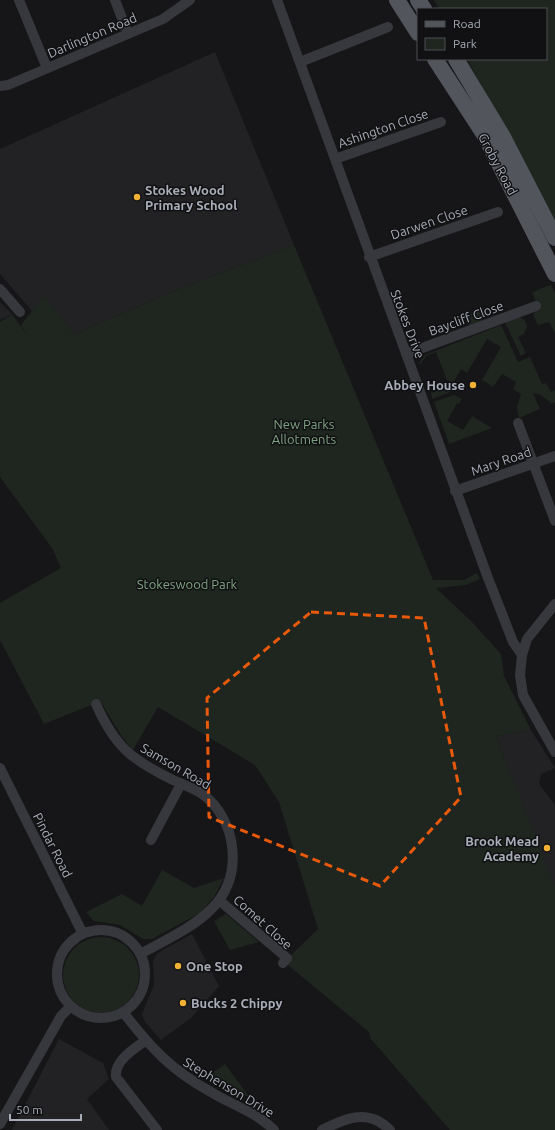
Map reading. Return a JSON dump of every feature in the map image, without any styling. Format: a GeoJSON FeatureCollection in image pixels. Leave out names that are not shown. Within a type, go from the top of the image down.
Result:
{"type":"FeatureCollection","features":[{"type":"Feature","properties":{"kind":"main road"},"geometry":{"type":"LineString","coordinates":[[397,0],[417,31]]}},
{"type":"Feature","properties":{"kind":"main road","name":"Groby Road"},"geometry":{"type":"LineString","coordinates":[[436,60],[485,136],[555,274]]}},
{"type":"Feature","properties":{"kind":"main road","name":"Groby Road"},"geometry":{"type":"LineString","coordinates":[[457,60],[503,137],[555,238]]}},
{"type":"Feature","properties":{"kind":"street"},"geometry":{"type":"LineString","coordinates":[[18,0],[47,68]]}},
{"type":"Feature","properties":{"kind":"street"},"geometry":{"type":"LineString","coordinates":[[115,0],[128,34]]}},
{"type":"Feature","properties":{"kind":"street","name":"Darlington Road"},"geometry":{"type":"LineString","coordinates":[[0,86],[8,85],[163,19],[190,0]]}},
{"type":"Feature","properties":{"kind":"street","name":"Stokes Drive"},"geometry":{"type":"LineString","coordinates":[[277,0],[455,491],[513,642],[522,655]]}},
{"type":"Feature","properties":{"kind":"street"},"geometry":{"type":"LineString","coordinates":[[300,62],[388,27]]}},
{"type":"Feature","properties":{"kind":"street","name":"Ashington Close"},"geometry":{"type":"LineString","coordinates":[[335,159],[441,122]]}},
{"type":"Feature","properties":{"kind":"street","name":"Darwen Close"},"geometry":{"type":"LineString","coordinates":[[369,257],[498,212]]}},
{"type":"Feature","properties":{"kind":"street"},"geometry":{"type":"LineString","coordinates":[[0,288],[20,312]]}},
{"type":"Feature","properties":{"kind":"street","name":"Baycliff Close"},"geometry":{"type":"LineString","coordinates":[[406,354],[536,306]]}},
{"type":"Feature","properties":{"kind":"street"},"geometry":{"type":"LineString","coordinates":[[518,423],[555,521]]}},
{"type":"Feature","properties":{"kind":"street","name":"Mary Road"},"geometry":{"type":"LineString","coordinates":[[455,491],[555,456]]}},
{"type":"Feature","properties":{"kind":"street"},"geometry":{"type":"LineString","coordinates":[[555,604],[527,639],[522,655],[520,675],[523,695],[555,752]]}},
{"type":"Feature","properties":{"kind":"street","name":"Samson Road"},"geometry":{"type":"LineString","coordinates":[[96,704],[105,723],[120,746],[134,758],[206,796],[216,807],[228,828],[232,839],[234,856],[230,880],[220,901],[201,920],[140,954]]}},
{"type":"Feature","properties":{"kind":"street","name":"Pindar Road"},"geometry":{"type":"LineString","coordinates":[[0,768],[83,934]]}},
{"type":"Feature","properties":{"kind":"street"},"geometry":{"type":"LineString","coordinates":[[151,840],[181,784]]}},
{"type":"Feature","properties":{"kind":"street","name":"Comet Close"},"geometry":{"type":"LineString","coordinates":[[220,901],[287,958],[283,963]]}},
{"type":"Feature","properties":{"kind":"street"},"geometry":{"type":"LineString","coordinates":[[99,931],[116,933],[130,941],[140,954],[145,967],[143,987],[134,1004],[123,1012],[113,1016],[96,1017],[80,1013],[71,1006],[64,996],[59,985],[58,967],[65,950],[73,941],[83,934],[99,931]]}},
{"type":"Feature","properties":{"kind":"street"},"geometry":{"type":"LineString","coordinates":[[0,1124],[61,1016],[71,1006]]}},
{"type":"Feature","properties":{"kind":"street","name":"Stephenson Drive"},"geometry":{"type":"LineString","coordinates":[[123,1012],[156,1053],[184,1076],[212,1093],[257,1116],[274,1130]]}},
{"type":"Feature","properties":{"kind":"street"},"geometry":{"type":"LineString","coordinates":[[145,1041],[121,1061],[116,1077],[157,1130]]}},
{"type":"Feature","properties":{"kind":"street"},"geometry":{"type":"LineString","coordinates":[[322,1130],[341,1121],[360,1116],[376,1120],[390,1130]]}},
{"type":"Feature","properties":{"kind":"highlighted area"},"geometry":{"type":"Polygon","coordinates":[[[311,612],[424,618],[461,797],[380,886],[209,817],[207,698],[311,612]]]}},
{"type":"Feature","properties":{"kind":"shaded area","name":"Stokes Wood Primary School"},"geometry":{"type":"Polygon","coordinates":[[[215,52],[294,245],[181,288],[74,334],[44,296],[32,311],[0,274],[0,149],[215,52]]]}},
{"type":"Feature","properties":{"kind":"shaded area"},"geometry":{"type":"Polygon","coordinates":[[[0,302],[12,314],[0,320],[0,302]]]}},
{"type":"Feature","properties":{"kind":"shaded area","name":"Brook Mead Academy"},"geometry":{"type":"Polygon","coordinates":[[[531,730],[555,768],[541,774],[539,784],[555,805],[555,890],[496,736],[531,730]]]}},
{"type":"Feature","properties":{"kind":"shaded area"},"geometry":{"type":"Polygon","coordinates":[[[192,934],[219,986],[191,1018],[161,1040],[145,1022],[142,1014],[154,985],[153,961],[156,955],[161,951],[192,934]]]}},
{"type":"Feature","properties":{"kind":"shaded area"},"geometry":{"type":"Polygon","coordinates":[[[59,1039],[103,1063],[109,1079],[87,1099],[109,1130],[12,1130],[59,1039]]]}},
{"type":"Feature","properties":{"kind":"green space"},"geometry":{"type":"Polygon","coordinates":[[[434,0],[555,0],[555,221],[468,60],[547,60],[547,8],[438,8],[434,0]]]}},
{"type":"Feature","properties":{"kind":"green space","name":"Stokeswood Park"},"geometry":{"type":"Polygon","coordinates":[[[294,245],[433,580],[464,580],[477,573],[480,579],[466,585],[436,588],[472,622],[501,654],[504,676],[531,730],[496,736],[555,886],[555,1130],[450,1130],[370,1038],[369,1032],[284,962],[318,929],[279,802],[255,765],[158,707],[133,750],[122,737],[101,702],[44,724],[0,640],[0,603],[61,568],[52,548],[0,477],[0,322],[12,314],[28,336],[21,325],[44,295],[74,334],[181,288],[294,245]]]}},
{"type":"Feature","properties":{"kind":"green space"},"geometry":{"type":"Polygon","coordinates":[[[551,285],[555,293],[555,333],[549,322],[538,325],[533,315],[538,308],[532,292],[551,285]]]}},
{"type":"Feature","properties":{"kind":"green space"},"geometry":{"type":"Polygon","coordinates":[[[479,310],[483,322],[470,327],[466,315],[479,310]]]}},
{"type":"Feature","properties":{"kind":"green space"},"geometry":{"type":"Polygon","coordinates":[[[520,317],[525,321],[527,326],[524,334],[518,337],[526,353],[521,356],[505,322],[520,317]]]}},
{"type":"Feature","properties":{"kind":"green space"},"geometry":{"type":"Polygon","coordinates":[[[501,325],[518,362],[530,357],[542,384],[546,383],[551,392],[555,390],[555,402],[552,404],[541,395],[533,393],[540,409],[519,418],[517,407],[521,394],[513,389],[516,382],[502,374],[493,387],[482,380],[501,347],[487,339],[467,373],[461,369],[453,383],[447,380],[436,352],[426,356],[420,365],[419,363],[425,355],[501,325]]]}},
{"type":"Feature","properties":{"kind":"green space"},"geometry":{"type":"Polygon","coordinates":[[[448,387],[450,392],[432,399],[431,393],[448,387]]]}},
{"type":"Feature","properties":{"kind":"green space"},"geometry":{"type":"Polygon","coordinates":[[[454,395],[462,399],[459,404],[457,403],[447,421],[463,430],[472,416],[492,428],[449,444],[434,402],[454,395]]]}},
{"type":"Feature","properties":{"kind":"green space"},"geometry":{"type":"Polygon","coordinates":[[[162,870],[194,888],[224,878],[214,897],[200,913],[152,939],[143,939],[120,925],[94,921],[86,912],[122,894],[142,906],[162,870]]]}},
{"type":"Feature","properties":{"kind":"green space"},"geometry":{"type":"Polygon","coordinates":[[[226,914],[259,942],[230,950],[214,921],[226,914]]]}},
{"type":"Feature","properties":{"kind":"green space"},"geometry":{"type":"Polygon","coordinates":[[[94,937],[108,937],[122,943],[133,954],[139,968],[139,982],[136,990],[128,1002],[122,1007],[108,1013],[94,1013],[80,1007],[69,996],[63,982],[63,968],[69,954],[80,943],[94,937]]]}},
{"type":"Feature","properties":{"kind":"green space"},"geometry":{"type":"Polygon","coordinates":[[[225,1064],[250,1098],[208,1076],[225,1064]]]}},
{"type":"Feature","properties":{"kind":"place","name":"Stokes Wood Primary School"},"geometry":{"type":"Point","coordinates":[137,197]}},
{"type":"Feature","properties":{"kind":"place","name":"Abbey House"},"geometry":{"type":"Point","coordinates":[473,385]}},
{"type":"Feature","properties":{"kind":"place","name":"Brook Mead Academy"},"geometry":{"type":"Point","coordinates":[547,848]}},
{"type":"Feature","properties":{"kind":"place","name":"One Stop"},"geometry":{"type":"Point","coordinates":[178,966]}},
{"type":"Feature","properties":{"kind":"place","name":"Bucks 2 Chippy"},"geometry":{"type":"Point","coordinates":[183,1003]}},
{"type":"Feature","properties":{"kind":"park label","name":"New Parks Allotments"},"geometry":{"type":"Point","coordinates":[304,432]}}]}
